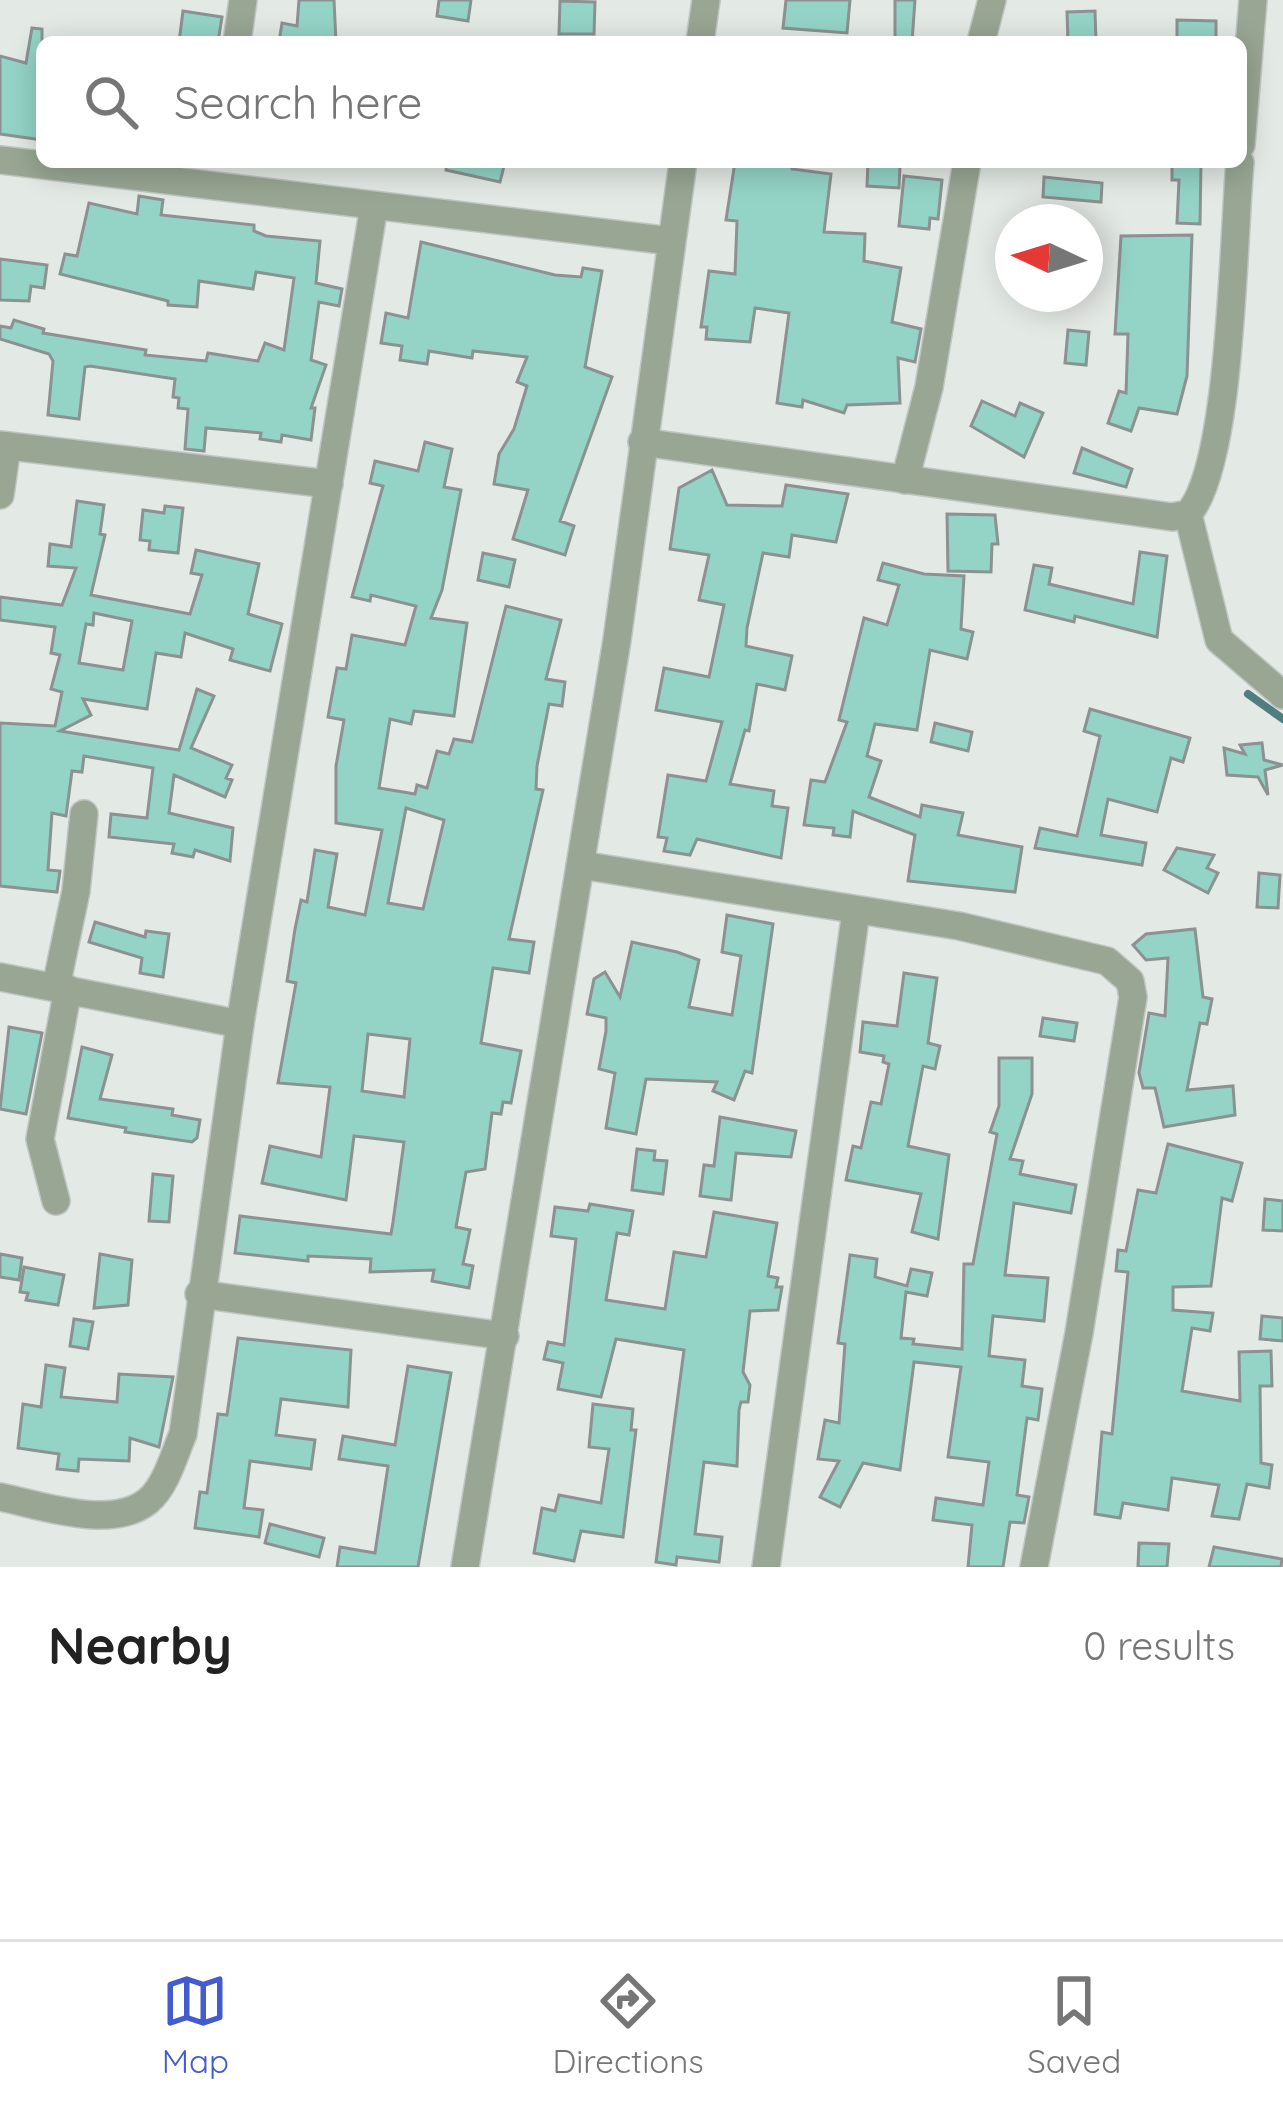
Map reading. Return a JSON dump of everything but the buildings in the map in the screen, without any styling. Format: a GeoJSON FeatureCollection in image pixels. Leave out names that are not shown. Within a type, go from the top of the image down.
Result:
{"type":"FeatureCollection","features":[{"type":"Feature","properties":{"kind":"street"},"geometry":{"type":"LineString","coordinates":[[238,36],[243,0]]}},
{"type":"Feature","properties":{"kind":"street"},"geometry":{"type":"LineString","coordinates":[[701,36],[706,0]]}},
{"type":"Feature","properties":{"kind":"street"},"geometry":{"type":"LineString","coordinates":[[983,36],[992,0]]}},
{"type":"Feature","properties":{"kind":"street"},"geometry":{"type":"LineString","coordinates":[[1247,72],[1253,0]]}},
{"type":"Feature","properties":{"kind":"street"},"geometry":{"type":"LineString","coordinates":[[0,160],[36,162]]}},
{"type":"Feature","properties":{"kind":"street"},"geometry":{"type":"LineString","coordinates":[[134,168],[217,173],[374,206],[671,241]]}},
{"type":"Feature","properties":{"kind":"street"},"geometry":{"type":"LineString","coordinates":[[465,1567],[581,865],[682,168]]}},
{"type":"Feature","properties":{"kind":"street"},"geometry":{"type":"LineString","coordinates":[[905,480],[929,387],[966,168]]}},
{"type":"Feature","properties":{"kind":"street"},"geometry":{"type":"LineString","coordinates":[[1239,168],[1218,421],[1209,480],[1188,514],[1219,640],[1283,694]]}},
{"type":"Feature","properties":{"kind":"street"},"geometry":{"type":"LineString","coordinates":[[0,1497],[117,1514],[148,1501],[168,1471],[183,1434],[240,1024],[374,206]]}},
{"type":"Feature","properties":{"kind":"street"},"geometry":{"type":"LineString","coordinates":[[643,442],[1172,517],[1188,514]]}},
{"type":"Feature","properties":{"kind":"street"},"geometry":{"type":"LineString","coordinates":[[0,495],[3,446],[329,484]]}},
{"type":"Feature","properties":{"kind":"street"},"geometry":{"type":"LineString","coordinates":[[56,1201],[40,1139],[84,814]]}},
{"type":"Feature","properties":{"kind":"street"},"geometry":{"type":"LineString","coordinates":[[581,865],[959,926],[1107,961],[1130,981],[1133,997],[1079,1334],[1034,1567]]}},
{"type":"Feature","properties":{"kind":"street"},"geometry":{"type":"LineString","coordinates":[[766,1567],[856,911]]}},
{"type":"Feature","properties":{"kind":"street"},"geometry":{"type":"LineString","coordinates":[[0,977],[240,1024]]}},
{"type":"Feature","properties":{"kind":"street"},"geometry":{"type":"LineString","coordinates":[[199,1294],[505,1336]]}},
{"type":"Feature","properties":{"kind":"waterway"},"geometry":{"type":"LineString","coordinates":[[1248,694],[1283,719]]}}]}
